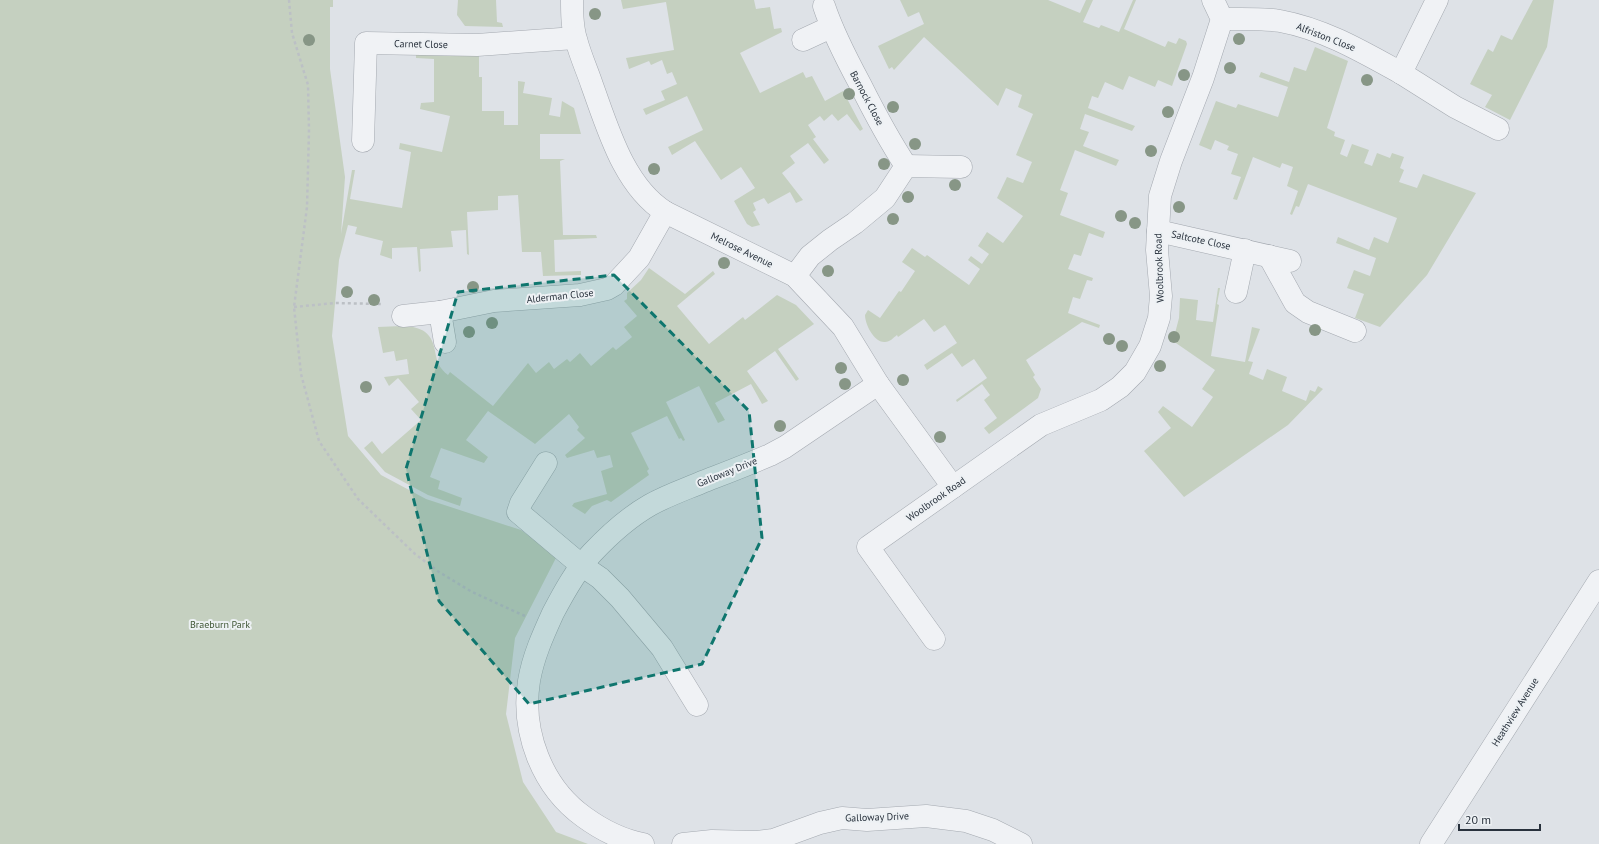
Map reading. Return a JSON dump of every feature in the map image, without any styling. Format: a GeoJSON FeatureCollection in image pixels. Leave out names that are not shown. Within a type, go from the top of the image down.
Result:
{"type":"FeatureCollection","features":[{"type":"Feature","properties":{"kind":"street","name":"Melrose Avenue"},"geometry":{"type":"LineString","coordinates":[[572,0],[575,38],[617,152],[631,176],[648,199],[665,212],[795,276],[843,327],[878,384],[953,487]]}},
{"type":"Feature","properties":{"kind":"street"},"geometry":{"type":"LineString","coordinates":[[1402,73],[1437,0]]}},
{"type":"Feature","properties":{"kind":"street","name":"Barnock Close"},"geometry":{"type":"LineString","coordinates":[[824,6],[831,27],[874,112],[906,166]]}},
{"type":"Feature","properties":{"kind":"street","name":"Alfriston Close"},"geometry":{"type":"LineString","coordinates":[[1217,10],[1298,25],[1353,47],[1402,73],[1455,107],[1498,129]]}},
{"type":"Feature","properties":{"kind":"street","name":"Woolbrook Road"},"geometry":{"type":"LineString","coordinates":[[934,639],[868,548],[1041,425],[1101,400],[1120,387],[1135,372],[1150,346],[1159,318],[1161,296],[1157,250],[1163,185],[1203,78],[1217,10]]}},
{"type":"Feature","properties":{"kind":"street"},"geometry":{"type":"LineString","coordinates":[[803,40],[831,27]]}},
{"type":"Feature","properties":{"kind":"street","name":"Carnet Close"},"geometry":{"type":"LineString","coordinates":[[363,141],[366,43],[477,45],[575,38]]}},
{"type":"Feature","properties":{"kind":"street"},"geometry":{"type":"LineString","coordinates":[[795,276],[810,256],[830,240],[855,224],[885,198],[906,166],[961,167]]}},
{"type":"Feature","properties":{"kind":"street","name":"Alderman Close"},"geometry":{"type":"LineString","coordinates":[[404,316],[440,312],[494,301],[580,295],[607,289],[614,285],[639,258],[665,212]]}},
{"type":"Feature","properties":{"kind":"street","name":"Saltcote Close"},"geometry":{"type":"LineString","coordinates":[[1158,230],[1290,261]]}},
{"type":"Feature","properties":{"kind":"street"},"geometry":{"type":"LineString","coordinates":[[1236,292],[1245,250]]}},
{"type":"Feature","properties":{"kind":"street"},"geometry":{"type":"LineString","coordinates":[[1269,256],[1295,303],[1308,312],[1355,331]]}},
{"type":"Feature","properties":{"kind":"street"},"geometry":{"type":"LineString","coordinates":[[440,312],[445,342]]}},
{"type":"Feature","properties":{"kind":"street","name":"Galloway Drive"},"geometry":{"type":"LineString","coordinates":[[643,844],[631,842],[607,832],[573,809],[553,786],[536,753],[528,722],[529,681],[535,655],[560,598],[581,565],[614,533],[646,507],[662,498],[770,455],[785,447],[878,384]]}},
{"type":"Feature","properties":{"kind":"street"},"geometry":{"type":"LineString","coordinates":[[546,463],[521,503],[518,512],[581,565],[607,584],[662,648],[697,705]]}},
{"type":"Feature","properties":{"kind":"street","name":"Heathview Avenue"},"geometry":{"type":"LineString","coordinates":[[1431,844],[1599,581]]}},
{"type":"Feature","properties":{"kind":"street","name":"Galloway Drive"},"geometry":{"type":"LineString","coordinates":[[683,844],[712,841],[756,842],[772,840],[820,823],[842,818],[867,820],[926,816],[966,821],[993,830],[1021,844]]}},
{"type":"Feature","properties":{"kind":"path"},"geometry":{"type":"LineString","coordinates":[[288,0],[292,33],[308,85],[310,130],[307,207],[294,306],[301,374],[319,441],[358,499],[415,554],[439,572],[472,592],[547,626]]}},
{"type":"Feature","properties":{"kind":"path"},"geometry":{"type":"LineString","coordinates":[[294,306],[380,303],[404,316]]}},
{"type":"Feature","properties":{"kind":"highlighted area"},"geometry":{"type":"Polygon","coordinates":[[[614,275],[749,411],[762,538],[702,664],[529,704],[439,601],[406,469],[458,292],[614,275]]]}},
{"type":"Feature","properties":{"kind":"green space","name":"Braeburn Park"},"geometry":{"type":"Polygon","coordinates":[[[0,0],[333,0],[333,7],[330,7],[330,69],[345,177],[341,234],[352,170],[355,170],[350,199],[402,208],[411,152],[399,149],[400,143],[442,152],[450,116],[420,109],[421,103],[434,102],[434,59],[416,58],[416,55],[479,55],[479,77],[482,77],[482,111],[504,111],[504,125],[518,125],[518,81],[525,82],[523,93],[552,98],[549,115],[560,117],[562,101],[574,108],[581,134],[540,134],[540,159],[565,159],[560,161],[563,235],[596,235],[597,238],[554,240],[555,272],[581,271],[581,275],[543,276],[541,252],[522,252],[518,195],[498,196],[498,210],[467,212],[469,255],[467,254],[466,230],[451,231],[453,247],[420,249],[421,271],[419,272],[417,247],[392,248],[392,259],[380,255],[383,241],[355,234],[357,227],[348,225],[339,260],[332,336],[348,436],[381,475],[426,499],[521,530],[557,556],[515,638],[506,714],[523,782],[556,832],[588,844],[0,844],[0,0]]]}},
{"type":"Feature","properties":{"kind":"green space"},"geometry":{"type":"Polygon","coordinates":[[[458,0],[496,0],[497,22],[502,23],[503,27],[465,26],[457,15],[458,0]]]}},
{"type":"Feature","properties":{"kind":"green space"},"geometry":{"type":"Polygon","coordinates":[[[621,0],[754,0],[756,9],[770,7],[774,29],[781,28],[782,32],[740,53],[760,93],[803,72],[806,78],[812,76],[825,101],[843,91],[863,129],[860,131],[847,114],[838,121],[832,114],[824,121],[820,116],[808,125],[816,137],[813,139],[829,160],[824,164],[808,143],[790,156],[795,163],[782,173],[803,200],[796,203],[790,192],[768,204],[764,198],[753,203],[756,210],[753,212],[760,225],[752,227],[747,224],[734,201],[755,188],[741,167],[721,180],[695,141],[672,155],[668,147],[703,130],[687,96],[646,115],[643,109],[665,100],[661,91],[677,84],[672,72],[667,74],[662,60],[651,65],[649,61],[629,69],[626,58],[674,50],[666,2],[623,9],[621,0]]]}},
{"type":"Feature","properties":{"kind":"green space"},"geometry":{"type":"Polygon","coordinates":[[[900,0],[1048,0],[1080,13],[1086,0],[1093,0],[1083,22],[1099,28],[1101,25],[1119,32],[1133,0],[1136,0],[1124,29],[1165,47],[1168,41],[1176,44],[1179,38],[1186,41],[1187,44],[1172,86],[1158,80],[1155,87],[1129,76],[1123,90],[1105,82],[1098,98],[1092,96],[1088,108],[1135,126],[1132,131],[1085,114],[1080,129],[1089,132],[1083,146],[1119,160],[1116,166],[1075,150],[1060,190],[1068,193],[1060,215],[1105,232],[1103,238],[1089,233],[1081,256],[1074,254],[1068,269],[1093,278],[1092,281],[1087,280],[1080,299],[1073,297],[1068,313],[1100,325],[1099,328],[1082,322],[1026,360],[1035,375],[1033,377],[1041,389],[1038,398],[989,434],[984,428],[997,418],[984,400],[990,395],[982,384],[957,402],[956,400],[987,378],[974,359],[962,367],[952,353],[927,370],[924,365],[957,343],[945,325],[934,332],[924,319],[898,337],[897,335],[890,341],[885,342],[877,339],[868,328],[865,315],[868,310],[880,318],[899,291],[901,292],[915,271],[902,262],[912,248],[925,257],[927,255],[969,285],[980,269],[968,260],[971,256],[982,264],[989,254],[978,246],[987,232],[1003,243],[1023,216],[997,198],[1007,177],[1023,183],[1032,162],[1016,155],[1033,114],[1018,107],[1022,95],[1006,88],[998,106],[924,37],[894,70],[892,67],[889,69],[878,46],[924,24],[919,12],[908,17],[900,0]]]}},
{"type":"Feature","properties":{"kind":"green space"},"geometry":{"type":"Polygon","coordinates":[[[1533,0],[1554,0],[1547,47],[1510,120],[1485,107],[1492,95],[1470,84],[1488,49],[1493,52],[1501,35],[1512,40],[1533,0]]]}},
{"type":"Feature","properties":{"kind":"green space"},"geometry":{"type":"Polygon","coordinates":[[[1315,47],[1348,61],[1327,128],[1335,132],[1334,136],[1345,140],[1340,154],[1347,157],[1352,144],[1369,150],[1364,163],[1372,166],[1377,153],[1390,158],[1392,153],[1404,157],[1400,168],[1404,170],[1399,182],[1417,188],[1423,174],[1476,193],[1427,275],[1380,327],[1355,318],[1364,294],[1347,288],[1354,270],[1370,276],[1376,258],[1336,243],[1338,237],[1369,250],[1374,237],[1388,243],[1397,218],[1308,184],[1299,207],[1296,206],[1292,215],[1290,214],[1298,191],[1287,186],[1293,167],[1282,163],[1280,168],[1253,157],[1237,200],[1233,199],[1241,177],[1231,174],[1238,154],[1227,150],[1229,146],[1215,140],[1211,150],[1199,145],[1216,101],[1236,108],[1238,104],[1278,117],[1288,87],[1259,77],[1261,72],[1289,82],[1294,67],[1306,71],[1315,47]]]}},
{"type":"Feature","properties":{"kind":"green space"},"geometry":{"type":"Polygon","coordinates":[[[649,268],[685,294],[713,271],[715,274],[677,306],[709,344],[743,317],[745,320],[777,295],[796,305],[814,324],[778,349],[799,379],[796,381],[775,351],[747,371],[768,401],[762,404],[751,384],[715,403],[725,420],[718,423],[699,386],[666,402],[685,440],[683,441],[681,438],[679,439],[667,416],[631,433],[649,469],[647,471],[649,475],[611,502],[607,500],[592,506],[585,514],[572,506],[574,503],[607,494],[601,471],[613,467],[610,455],[597,458],[594,450],[567,458],[565,455],[585,438],[577,430],[579,427],[569,414],[535,444],[488,411],[466,440],[488,457],[484,463],[441,448],[430,477],[440,481],[438,489],[462,498],[460,506],[428,495],[385,472],[364,448],[372,441],[382,454],[421,420],[411,409],[419,402],[398,378],[389,386],[384,377],[409,374],[407,359],[396,361],[394,351],[383,353],[378,327],[414,327],[428,334],[442,370],[448,375],[450,372],[493,406],[528,363],[536,373],[549,362],[554,369],[567,359],[570,362],[580,353],[591,366],[613,347],[616,350],[632,337],[624,327],[637,316],[624,301],[627,299],[627,293],[641,280],[649,268]]]}},
{"type":"Feature","properties":{"kind":"green space"},"geometry":{"type":"Polygon","coordinates":[[[1218,288],[1220,288],[1217,304],[1219,305],[1211,356],[1245,362],[1252,327],[1260,329],[1248,361],[1253,362],[1249,374],[1263,380],[1267,369],[1287,377],[1282,391],[1306,401],[1310,390],[1315,392],[1318,386],[1323,389],[1288,425],[1184,497],[1144,451],[1171,428],[1158,412],[1163,406],[1192,427],[1213,397],[1202,389],[1215,370],[1173,341],[1179,318],[1180,298],[1198,300],[1196,320],[1213,322],[1218,288]]]}}]}
